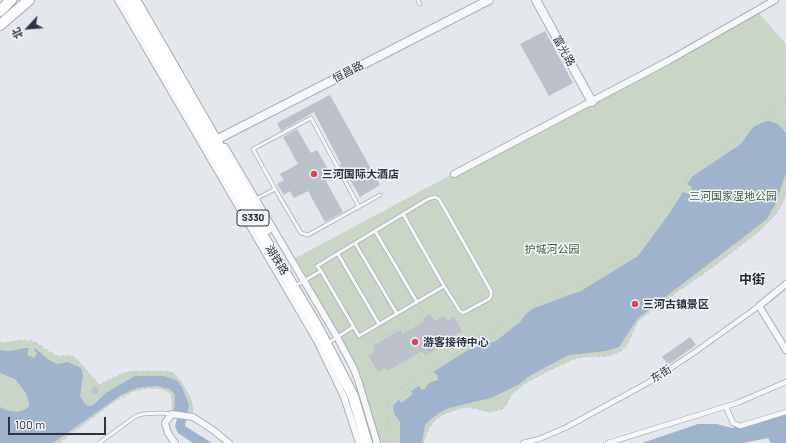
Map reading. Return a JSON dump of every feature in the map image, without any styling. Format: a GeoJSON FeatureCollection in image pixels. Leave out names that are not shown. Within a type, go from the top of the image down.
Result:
{"type":"FeatureCollection","features":[{"type":"Feature","properties":{"kind":"main road"},"geometry":{"type":"LineString","coordinates":[[0,12],[11,0]]}},
{"type":"Feature","properties":{"kind":"main road"},"geometry":{"type":"LineString","coordinates":[[0,25],[29,0]]}},
{"type":"Feature","properties":{"kind":"main road","name":"湖铁路"},"geometry":{"type":"LineString","coordinates":[[125,0],[254,200],[299,284]]}},
{"type":"Feature","properties":{"kind":"main road","name":"湖铁路"},"geometry":{"type":"LineString","coordinates":[[135,0],[215,141],[299,284],[355,385],[370,430],[372,443]]}},
{"type":"Feature","properties":{"kind":"main road","name":"湖铁路"},"geometry":{"type":"LineString","coordinates":[[331,341],[353,396],[367,443]]}},
{"type":"Feature","properties":{"kind":"street"},"geometry":{"type":"LineString","coordinates":[[118,0],[317,342],[344,397],[359,443]]}},
{"type":"Feature","properties":{"kind":"street"},"geometry":{"type":"LineString","coordinates":[[140,0],[215,141]]}},
{"type":"Feature","properties":{"kind":"street","name":"恒昌路"},"geometry":{"type":"LineString","coordinates":[[215,141],[489,0]]}},
{"type":"Feature","properties":{"kind":"street","name":"富光路"},"geometry":{"type":"LineString","coordinates":[[536,0],[592,102]]}},
{"type":"Feature","properties":{"kind":"street"},"geometry":{"type":"LineString","coordinates":[[454,174],[694,47],[775,0]]}},
{"type":"Feature","properties":{"kind":"street","name":"东街"},"geometry":{"type":"LineString","coordinates":[[523,443],[539,439],[566,428],[653,380],[760,306],[786,284]]}},
{"type":"Feature","properties":{"kind":"street"},"geometry":{"type":"LineString","coordinates":[[760,306],[786,350]]}},
{"type":"Feature","properties":{"kind":"street"},"geometry":{"type":"LineString","coordinates":[[331,341],[359,383],[377,443]]}},
{"type":"Feature","properties":{"kind":"street"},"geometry":{"type":"LineString","coordinates":[[608,443],[737,404],[786,382]]}},
{"type":"Feature","properties":{"kind":"street"},"geometry":{"type":"LineString","coordinates":[[726,407],[734,424],[740,426],[786,412]]}},
{"type":"Feature","properties":{"kind":"street"},"geometry":{"type":"LineString","coordinates":[[175,443],[168,433],[165,423],[172,414],[192,417],[213,430],[229,443]]}},
{"type":"Feature","properties":{"kind":"lane"},"geometry":{"type":"LineString","coordinates":[[418,0],[420,4]]}},
{"type":"Feature","properties":{"kind":"lane"},"geometry":{"type":"LineString","coordinates":[[359,207],[312,118],[253,149],[301,233],[306,235],[308,235],[359,207],[380,195]]}},
{"type":"Feature","properties":{"kind":"lane"},"geometry":{"type":"LineString","coordinates":[[254,200],[275,189]]}},
{"type":"Feature","properties":{"kind":"lane"},"geometry":{"type":"LineString","coordinates":[[403,214],[460,311],[463,313],[489,299],[491,296],[490,291],[439,199],[435,197],[431,197],[317,266],[359,336],[444,286]]}},
{"type":"Feature","properties":{"kind":"lane"},"geometry":{"type":"LineString","coordinates":[[375,231],[416,302]]}},
{"type":"Feature","properties":{"kind":"lane"},"geometry":{"type":"LineString","coordinates":[[354,243],[397,314]]}},
{"type":"Feature","properties":{"kind":"lane"},"geometry":{"type":"LineString","coordinates":[[338,254],[379,324]]}},
{"type":"Feature","properties":{"kind":"lane"},"geometry":{"type":"LineString","coordinates":[[299,284],[321,271]]}},
{"type":"Feature","properties":{"kind":"lane"},"geometry":{"type":"LineString","coordinates":[[331,341],[353,327]]}},
{"type":"Feature","properties":{"kind":"lane"},"geometry":{"type":"LineString","coordinates":[[99,443],[136,416],[160,413],[172,414]]}},
{"type":"Feature","properties":{"kind":"path"},"geometry":{"type":"LineString","coordinates":[[391,443],[387,409],[390,399],[394,393],[541,300],[621,261],[629,255],[670,204],[694,170],[716,155],[786,98]]}},
{"type":"Feature","properties":{"kind":"path"},"geometry":{"type":"LineString","coordinates":[[768,113],[779,118],[786,125]]}},
{"type":"Feature","properties":{"kind":"path"},"geometry":{"type":"LineString","coordinates":[[423,443],[429,428],[444,414],[468,407],[490,412],[502,409],[512,394],[526,382],[550,370],[574,359],[582,357],[608,356],[623,350],[627,345],[638,321],[686,284],[713,267],[767,224],[781,207],[786,189]]}},
{"type":"Feature","properties":{"kind":"path"},"geometry":{"type":"LineString","coordinates":[[366,332],[372,343],[424,314],[416,302]]}},
{"type":"Feature","properties":{"kind":"path"},"geometry":{"type":"LineString","coordinates":[[397,314],[428,371]]}},
{"type":"Feature","properties":{"kind":"path"},"geometry":{"type":"LineString","coordinates":[[379,324],[412,381]]}},
{"type":"Feature","properties":{"kind":"path"},"geometry":{"type":"LineString","coordinates":[[0,343],[30,340],[37,343],[55,356],[73,356],[100,385],[121,374],[133,371],[168,371],[176,375],[191,399],[193,408],[192,417]]}},
{"type":"Feature","properties":{"kind":"path"},"geometry":{"type":"LineString","coordinates":[[59,443],[119,398],[141,389],[158,388],[170,393],[172,398],[172,414]]}},
{"type":"Feature","properties":{"kind":"green space","name":"护城河公园"},"geometry":{"type":"Polygon","coordinates":[[[757,11],[786,44],[786,189],[784,200],[776,214],[757,233],[638,321],[627,345],[619,352],[608,356],[582,357],[574,359],[550,370],[527,382],[512,394],[502,409],[490,412],[468,407],[444,414],[435,420],[429,428],[423,443],[377,443],[359,383],[292,260],[757,11]]]}},
{"type":"Feature","properties":{"kind":"green space"},"geometry":{"type":"Polygon","coordinates":[[[23,340],[35,342],[56,356],[73,356],[99,385],[121,374],[133,371],[172,372],[180,380],[191,399],[193,417],[172,414],[172,398],[170,393],[162,389],[149,388],[134,391],[119,398],[59,443],[0,443],[0,343],[23,340]]]}},
{"type":"Feature","properties":{"kind":"water","name":"三河国家湿地公园"},"geometry":{"type":"Polygon","coordinates":[[[766,121],[778,124],[786,133],[786,173],[775,205],[767,219],[638,318],[619,347],[606,351],[569,355],[531,375],[518,385],[491,398],[449,408],[439,413],[425,425],[422,443],[400,443],[400,422],[395,415],[393,408],[399,400],[401,403],[413,394],[411,391],[419,386],[424,390],[429,383],[438,380],[437,375],[433,372],[468,350],[496,341],[520,322],[526,314],[534,308],[581,291],[638,256],[669,214],[683,192],[689,194],[692,187],[687,184],[693,176],[741,144],[755,126],[766,121]]]}},
{"type":"Feature","properties":{"kind":"water"},"geometry":{"type":"Polygon","coordinates":[[[29,348],[27,355],[35,358],[37,352],[34,351],[35,348],[49,360],[57,364],[68,362],[81,368],[83,375],[80,396],[88,406],[93,405],[107,392],[135,376],[164,376],[176,380],[182,387],[189,405],[185,426],[212,443],[193,443],[178,433],[175,427],[178,414],[174,412],[175,395],[169,389],[157,386],[137,388],[121,395],[53,443],[0,443],[0,407],[9,411],[18,412],[26,409],[29,406],[29,403],[26,393],[15,379],[0,373],[0,350],[10,351],[29,348]]]}},
{"type":"Feature","properties":{"kind":"water"},"geometry":{"type":"Polygon","coordinates":[[[786,414],[786,443],[771,443],[768,438],[743,443],[642,443],[698,424],[717,424],[732,428],[786,414]]]}},
{"type":"Feature","properties":{"kind":"building"},"geometry":{"type":"Polygon","coordinates":[[[545,31],[573,83],[549,96],[520,44],[545,31]]]}},
{"type":"Feature","properties":{"kind":"building"},"geometry":{"type":"Polygon","coordinates":[[[330,95],[380,185],[360,197],[344,169],[343,170],[340,165],[341,164],[314,112],[281,131],[277,123],[330,95]]]}},
{"type":"Feature","properties":{"kind":"building"},"geometry":{"type":"Polygon","coordinates":[[[297,129],[311,153],[317,150],[329,171],[334,168],[337,173],[326,181],[343,212],[325,222],[308,191],[294,198],[290,191],[284,195],[277,184],[284,180],[280,174],[298,164],[283,137],[297,129]]]}},
{"type":"Feature","properties":{"kind":"building","name":"游客接待中心"},"geometry":{"type":"Polygon","coordinates":[[[430,314],[435,321],[444,316],[448,321],[454,317],[462,331],[455,335],[456,337],[425,356],[422,351],[387,371],[385,368],[378,372],[368,355],[374,352],[373,350],[375,349],[373,346],[400,330],[403,334],[425,321],[423,318],[430,314]]]}},
{"type":"Feature","properties":{"kind":"building"},"geometry":{"type":"Polygon","coordinates":[[[690,337],[696,345],[668,365],[662,357],[690,337]]]}},
{"type":"Feature","properties":{"kind":"building"},"geometry":{"type":"Polygon","coordinates":[[[94,386],[99,390],[96,395],[91,392],[94,386]]]}},
{"type":"Feature","properties":{"kind":"place","name":"三河国际大酒店"},"geometry":{"type":"Point","coordinates":[314,174]}},
{"type":"Feature","properties":{"kind":"place","name":"三河古镇景区"},"geometry":{"type":"Point","coordinates":[635,304]}},
{"type":"Feature","properties":{"kind":"place","name":"游客接待中心"},"geometry":{"type":"Point","coordinates":[415,342]}},
{"type":"Feature","properties":{"kind":"district","name":"中街"},"geometry":{"type":"Point","coordinates":[752,280]}}]}
